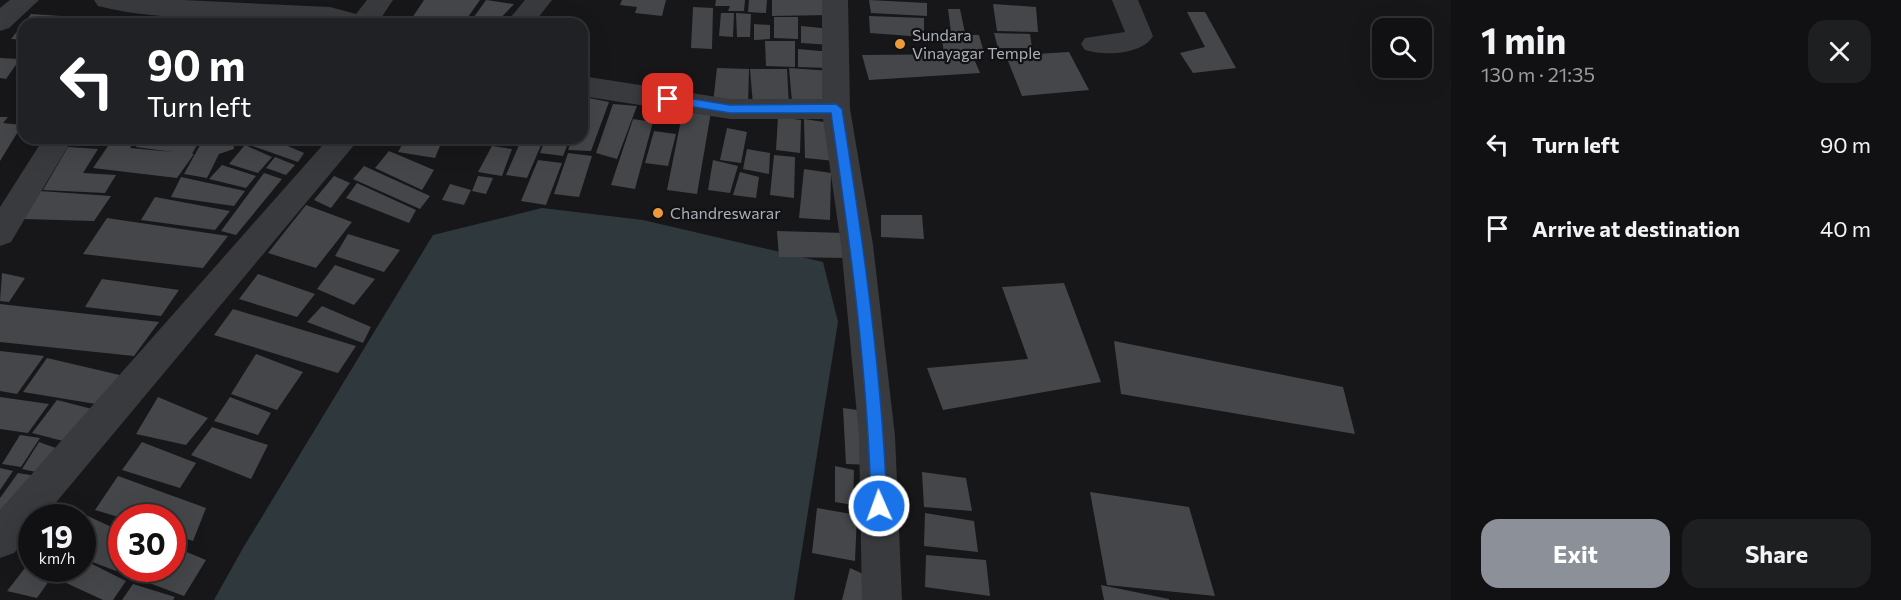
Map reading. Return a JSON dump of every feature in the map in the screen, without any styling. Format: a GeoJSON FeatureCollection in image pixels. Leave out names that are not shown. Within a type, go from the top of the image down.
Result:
{"type":"FeatureCollection","features":[{"type":"Feature","properties":{"kind":"street"},"geometry":{"type":"LineString","coordinates":[[0,22],[26,0]]}},
{"type":"Feature","properties":{"kind":"street"},"geometry":{"type":"LineString","coordinates":[[107,0],[136,15],[330,16],[338,18]]}},
{"type":"Feature","properties":{"kind":"street"},"geometry":{"type":"LineString","coordinates":[[366,18],[380,0]]}},
{"type":"Feature","properties":{"kind":"street"},"geometry":{"type":"LineString","coordinates":[[523,18],[539,0]]}},
{"type":"Feature","properties":{"kind":"street"},"geometry":{"type":"LineString","coordinates":[[835,0],[836,109],[857,246],[877,436],[882,600]]}},
{"type":"Feature","properties":{"kind":"street"},"geometry":{"type":"LineString","coordinates":[[1094,44],[1132,41],[1140,36],[1125,0]]}},
{"type":"Feature","properties":{"kind":"street"},"geometry":{"type":"LineString","coordinates":[[588,87],[730,109],[836,109]]}},
{"type":"Feature","properties":{"kind":"street"},"geometry":{"type":"LineString","coordinates":[[0,233],[55,144]]}},
{"type":"Feature","properties":{"kind":"street"},"geometry":{"type":"LineString","coordinates":[[0,539],[341,144]]}},
{"type":"Feature","properties":{"kind":"shaded area"},"geometry":{"type":"Polygon","coordinates":[[[542,208],[643,220],[823,262],[838,322],[794,600],[214,600],[243,548],[433,235],[542,208]]]}},
{"type":"Feature","properties":{"kind":"building"},"geometry":{"type":"Polygon","coordinates":[[[424,0],[480,0],[467,18],[412,18],[424,0]]]}},
{"type":"Feature","properties":{"kind":"building"},"geometry":{"type":"Polygon","coordinates":[[[486,0],[514,4],[501,18],[473,18],[486,0]]]}},
{"type":"Feature","properties":{"kind":"building"},"geometry":{"type":"Polygon","coordinates":[[[622,0],[666,0],[662,16],[635,13],[637,7],[620,5],[622,0]]]}},
{"type":"Feature","properties":{"kind":"building"},"geometry":{"type":"Polygon","coordinates":[[[716,0],[745,0],[744,11],[728,11],[730,6],[715,6],[716,0]]]}},
{"type":"Feature","properties":{"kind":"building"},"geometry":{"type":"Polygon","coordinates":[[[749,0],[767,0],[766,13],[748,12],[749,0]]]}},
{"type":"Feature","properties":{"kind":"building"},"geometry":{"type":"Polygon","coordinates":[[[772,0],[828,0],[829,15],[772,16],[772,0]]]}},
{"type":"Feature","properties":{"kind":"building"},"geometry":{"type":"Polygon","coordinates":[[[869,0],[927,3],[927,16],[871,13],[869,0]]]}},
{"type":"Feature","properties":{"kind":"building"},"geometry":{"type":"Polygon","coordinates":[[[993,4],[1036,7],[1038,32],[997,31],[993,4]]]}},
{"type":"Feature","properties":{"kind":"building"},"geometry":{"type":"Polygon","coordinates":[[[693,7],[713,8],[712,49],[691,48],[693,7]]]}},
{"type":"Feature","properties":{"kind":"building"},"geometry":{"type":"Polygon","coordinates":[[[948,9],[960,9],[965,33],[951,32],[948,9]]]}},
{"type":"Feature","properties":{"kind":"building"},"geometry":{"type":"Polygon","coordinates":[[[1187,12],[1205,12],[1236,68],[1193,73],[1180,53],[1205,47],[1187,12]]]}},
{"type":"Feature","properties":{"kind":"building"},"geometry":{"type":"Polygon","coordinates":[[[721,13],[734,13],[733,37],[719,36],[721,13]]]}},
{"type":"Feature","properties":{"kind":"building"},"geometry":{"type":"Polygon","coordinates":[[[736,13],[751,14],[750,37],[737,37],[736,13]]]}},
{"type":"Feature","properties":{"kind":"building"},"geometry":{"type":"Polygon","coordinates":[[[31,14],[76,17],[75,18],[28,18],[31,14]]]}},
{"type":"Feature","properties":{"kind":"building"},"geometry":{"type":"Polygon","coordinates":[[[869,16],[924,18],[924,37],[870,33],[869,16]]]}},
{"type":"Feature","properties":{"kind":"building"},"geometry":{"type":"Polygon","coordinates":[[[774,17],[798,17],[798,39],[774,38],[774,17]]]}},
{"type":"Feature","properties":{"kind":"building"},"geometry":{"type":"Polygon","coordinates":[[[754,24],[770,25],[770,39],[754,40],[754,24]]]}},
{"type":"Feature","properties":{"kind":"building"},"geometry":{"type":"Polygon","coordinates":[[[801,26],[831,29],[832,45],[801,43],[801,26]]]}},
{"type":"Feature","properties":{"kind":"building"},"geometry":{"type":"Polygon","coordinates":[[[18,30],[18,40],[11,39],[18,30]]]}},
{"type":"Feature","properties":{"kind":"building"},"geometry":{"type":"Polygon","coordinates":[[[994,33],[1030,34],[1032,48],[998,48],[994,33]]]}},
{"type":"Feature","properties":{"kind":"building"},"geometry":{"type":"Polygon","coordinates":[[[941,34],[979,35],[984,53],[944,52],[941,34]]]}},
{"type":"Feature","properties":{"kind":"building"},"geometry":{"type":"Polygon","coordinates":[[[765,41],[795,41],[795,67],[766,66],[765,41]]]}},
{"type":"Feature","properties":{"kind":"building"},"geometry":{"type":"Polygon","coordinates":[[[798,49],[832,52],[830,68],[798,67],[798,49]]]}},
{"type":"Feature","properties":{"kind":"building"},"geometry":{"type":"Polygon","coordinates":[[[1069,52],[1089,90],[1022,96],[1006,56],[1069,52]]]}},
{"type":"Feature","properties":{"kind":"building"},"geometry":{"type":"Polygon","coordinates":[[[972,54],[980,73],[869,80],[862,55],[972,54]]]}},
{"type":"Feature","properties":{"kind":"building"},"geometry":{"type":"Polygon","coordinates":[[[0,58],[18,59],[6,79],[0,78],[0,58]]]}},
{"type":"Feature","properties":{"kind":"building"},"geometry":{"type":"Polygon","coordinates":[[[717,68],[749,69],[748,105],[713,103],[717,68]]]}},
{"type":"Feature","properties":{"kind":"building"},"geometry":{"type":"Polygon","coordinates":[[[789,68],[831,71],[831,102],[792,102],[789,68]]]}},
{"type":"Feature","properties":{"kind":"building"},"geometry":{"type":"Polygon","coordinates":[[[750,69],[787,69],[789,106],[753,105],[750,69]]]}},
{"type":"Feature","properties":{"kind":"building"},"geometry":{"type":"Polygon","coordinates":[[[589,98],[609,102],[591,151],[568,150],[570,144],[588,144],[589,98]]]}},
{"type":"Feature","properties":{"kind":"building"},"geometry":{"type":"Polygon","coordinates":[[[613,104],[637,106],[617,159],[596,153],[613,104]]]}},
{"type":"Feature","properties":{"kind":"building"},"geometry":{"type":"Polygon","coordinates":[[[683,110],[711,112],[697,194],[667,190],[683,110]]]}},
{"type":"Feature","properties":{"kind":"building"},"geometry":{"type":"Polygon","coordinates":[[[0,117],[8,117],[3,123],[18,125],[18,132],[0,161],[0,117]]]}},
{"type":"Feature","properties":{"kind":"building"},"geometry":{"type":"Polygon","coordinates":[[[778,117],[801,120],[800,153],[776,150],[778,117]]]}},
{"type":"Feature","properties":{"kind":"building"},"geometry":{"type":"Polygon","coordinates":[[[633,119],[653,122],[635,189],[611,185],[633,119]]]}},
{"type":"Feature","properties":{"kind":"building"},"geometry":{"type":"Polygon","coordinates":[[[804,119],[831,123],[835,161],[805,158],[804,119]]]}},
{"type":"Feature","properties":{"kind":"building"},"geometry":{"type":"Polygon","coordinates":[[[727,128],[747,132],[741,163],[720,160],[727,128]]]}},
{"type":"Feature","properties":{"kind":"building"},"geometry":{"type":"Polygon","coordinates":[[[654,131],[676,134],[668,166],[645,163],[654,131]]]}},
{"type":"Feature","properties":{"kind":"building"},"geometry":{"type":"Polygon","coordinates":[[[77,144],[133,144],[130,148],[173,152],[136,147],[138,144],[198,144],[192,154],[194,154],[177,178],[93,168],[108,146],[77,144]]]}},
{"type":"Feature","properties":{"kind":"building"},"geometry":{"type":"Polygon","coordinates":[[[201,144],[234,144],[234,149],[219,154],[207,178],[184,174],[201,144]]]}},
{"type":"Feature","properties":{"kind":"building"},"geometry":{"type":"Polygon","coordinates":[[[283,144],[304,153],[298,162],[250,145],[283,144]]]}},
{"type":"Feature","properties":{"kind":"building"},"geometry":{"type":"Polygon","coordinates":[[[403,144],[440,146],[435,158],[398,152],[403,144]]]}},
{"type":"Feature","properties":{"kind":"building"},"geometry":{"type":"Polygon","coordinates":[[[519,144],[541,144],[527,178],[506,175],[519,144]]]}},
{"type":"Feature","properties":{"kind":"building"},"geometry":{"type":"Polygon","coordinates":[[[544,144],[568,144],[563,156],[540,153],[544,144]]]}},
{"type":"Feature","properties":{"kind":"building"},"geometry":{"type":"Polygon","coordinates":[[[245,145],[272,157],[258,173],[229,164],[245,145]]]}},
{"type":"Feature","properties":{"kind":"building"},"geometry":{"type":"Polygon","coordinates":[[[492,146],[512,149],[502,176],[478,172],[492,146]]]}},
{"type":"Feature","properties":{"kind":"building"},"geometry":{"type":"Polygon","coordinates":[[[68,147],[98,149],[83,173],[116,175],[105,193],[43,190],[68,147]]]}},
{"type":"Feature","properties":{"kind":"building"},"geometry":{"type":"Polygon","coordinates":[[[747,149],[770,153],[769,174],[743,169],[747,149]]]}},
{"type":"Feature","properties":{"kind":"building"},"geometry":{"type":"Polygon","coordinates":[[[389,151],[434,170],[422,190],[375,168],[389,151]]]}},
{"type":"Feature","properties":{"kind":"building"},"geometry":{"type":"Polygon","coordinates":[[[568,153],[592,156],[579,197],[554,194],[568,153]]]}},
{"type":"Feature","properties":{"kind":"building"},"geometry":{"type":"Polygon","coordinates":[[[774,155],[795,157],[794,198],[770,195],[774,155]]]}},
{"type":"Feature","properties":{"kind":"building"},"geometry":{"type":"Polygon","coordinates":[[[275,157],[295,165],[286,175],[266,168],[275,157]]]}},
{"type":"Feature","properties":{"kind":"building"},"geometry":{"type":"Polygon","coordinates":[[[538,160],[562,163],[546,205],[521,201],[538,160]]]}},
{"type":"Feature","properties":{"kind":"building"},"geometry":{"type":"Polygon","coordinates":[[[713,160],[738,166],[730,193],[708,190],[713,160]]]}},
{"type":"Feature","properties":{"kind":"building"},"geometry":{"type":"Polygon","coordinates":[[[222,165],[256,176],[246,188],[209,179],[222,165]]]}},
{"type":"Feature","properties":{"kind":"building"},"geometry":{"type":"Polygon","coordinates":[[[364,166],[430,196],[420,209],[353,179],[364,166]]]}},
{"type":"Feature","properties":{"kind":"building"},"geometry":{"type":"Polygon","coordinates":[[[804,169],[831,173],[830,220],[799,218],[804,169]]]}},
{"type":"Feature","properties":{"kind":"building"},"geometry":{"type":"Polygon","coordinates":[[[740,172],[759,177],[756,198],[733,195],[740,172]]]}},
{"type":"Feature","properties":{"kind":"building"},"geometry":{"type":"Polygon","coordinates":[[[264,173],[282,179],[236,235],[221,231],[264,173]]]}},
{"type":"Feature","properties":{"kind":"building"},"geometry":{"type":"Polygon","coordinates":[[[334,176],[350,183],[331,208],[314,200],[334,176]]]}},
{"type":"Feature","properties":{"kind":"building"},"geometry":{"type":"Polygon","coordinates":[[[478,176],[493,178],[486,194],[472,191],[478,176]]]}},
{"type":"Feature","properties":{"kind":"building"},"geometry":{"type":"Polygon","coordinates":[[[181,177],[245,191],[234,206],[171,197],[181,177]]]}},
{"type":"Feature","properties":{"kind":"building"},"geometry":{"type":"Polygon","coordinates":[[[357,183],[416,210],[409,223],[346,198],[357,183]]]}},
{"type":"Feature","properties":{"kind":"building"},"geometry":{"type":"Polygon","coordinates":[[[450,184],[471,190],[464,205],[442,200],[450,184]]]}},
{"type":"Feature","properties":{"kind":"building"},"geometry":{"type":"Polygon","coordinates":[[[40,191],[111,196],[94,221],[24,219],[40,191]]]}},
{"type":"Feature","properties":{"kind":"building"},"geometry":{"type":"Polygon","coordinates":[[[155,197],[230,211],[215,230],[141,220],[155,197]]]}},
{"type":"Feature","properties":{"kind":"building"},"geometry":{"type":"Polygon","coordinates":[[[306,205],[352,222],[316,268],[268,253],[306,205]]]}},
{"type":"Feature","properties":{"kind":"building"},"geometry":{"type":"Polygon","coordinates":[[[881,215],[922,215],[924,239],[881,237],[881,215]]]}},
{"type":"Feature","properties":{"kind":"building"},"geometry":{"type":"Polygon","coordinates":[[[107,218],[228,236],[203,268],[83,254],[107,218]]]}},
{"type":"Feature","properties":{"kind":"building"},"geometry":{"type":"Polygon","coordinates":[[[777,231],[846,233],[849,258],[779,257],[777,231]]]}},
{"type":"Feature","properties":{"kind":"building"},"geometry":{"type":"Polygon","coordinates":[[[348,234],[400,250],[384,272],[335,256],[348,234]]]}},
{"type":"Feature","properties":{"kind":"building"},"geometry":{"type":"Polygon","coordinates":[[[335,265],[375,279],[354,305],[317,289],[335,265]]]}},
{"type":"Feature","properties":{"kind":"building"},"geometry":{"type":"Polygon","coordinates":[[[2,273],[25,278],[9,302],[0,301],[2,273]]]}},
{"type":"Feature","properties":{"kind":"building"},"geometry":{"type":"Polygon","coordinates":[[[258,274],[315,294],[297,317],[239,299],[258,274]]]}},
{"type":"Feature","properties":{"kind":"building"},"geometry":{"type":"Polygon","coordinates":[[[102,279],[179,290],[161,316],[85,307],[102,279]]]}},
{"type":"Feature","properties":{"kind":"building"},"geometry":{"type":"Polygon","coordinates":[[[1064,283],[1101,382],[943,410],[927,368],[1028,359],[1002,287],[1064,283]]]}},
{"type":"Feature","properties":{"kind":"building"},"geometry":{"type":"Polygon","coordinates":[[[0,304],[159,322],[134,356],[0,342],[0,304]]]}},
{"type":"Feature","properties":{"kind":"building"},"geometry":{"type":"Polygon","coordinates":[[[322,306],[371,327],[363,343],[307,322],[322,306]]]}},
{"type":"Feature","properties":{"kind":"building"},"geometry":{"type":"Polygon","coordinates":[[[233,309],[356,346],[338,373],[214,335],[233,309]]]}},
{"type":"Feature","properties":{"kind":"building"},"geometry":{"type":"Polygon","coordinates":[[[1114,341],[1343,387],[1355,434],[1121,394],[1114,341]]]}},
{"type":"Feature","properties":{"kind":"building"},"geometry":{"type":"Polygon","coordinates":[[[0,351],[44,356],[17,394],[0,391],[0,351]]]}},
{"type":"Feature","properties":{"kind":"building"},"geometry":{"type":"Polygon","coordinates":[[[256,354],[303,372],[277,410],[231,394],[256,354]]]}},
{"type":"Feature","properties":{"kind":"building"},"geometry":{"type":"Polygon","coordinates":[[[47,358],[124,376],[102,405],[23,392],[47,358]]]}},
{"type":"Feature","properties":{"kind":"building"},"geometry":{"type":"Polygon","coordinates":[[[0,397],[49,404],[28,433],[0,429],[0,397]]]}},
{"type":"Feature","properties":{"kind":"building"},"geometry":{"type":"Polygon","coordinates":[[[158,397],[208,418],[186,445],[136,434],[158,397]]]}},
{"type":"Feature","properties":{"kind":"building"},"geometry":{"type":"Polygon","coordinates":[[[230,397],[271,413],[258,435],[214,421],[230,397]]]}},
{"type":"Feature","properties":{"kind":"building"},"geometry":{"type":"Polygon","coordinates":[[[57,400],[100,411],[71,443],[32,433],[57,400]]]}},
{"type":"Feature","properties":{"kind":"building"},"geometry":{"type":"Polygon","coordinates":[[[843,408],[872,412],[875,465],[846,464],[843,408]]]}},
{"type":"Feature","properties":{"kind":"building"},"geometry":{"type":"Polygon","coordinates":[[[212,427],[268,445],[251,479],[191,455],[212,427]]]}},
{"type":"Feature","properties":{"kind":"building"},"geometry":{"type":"Polygon","coordinates":[[[20,435],[40,438],[21,467],[2,464],[20,435]]]}},
{"type":"Feature","properties":{"kind":"building"},"geometry":{"type":"Polygon","coordinates":[[[39,442],[64,451],[45,474],[22,469],[39,442]]]}},
{"type":"Feature","properties":{"kind":"building"},"geometry":{"type":"Polygon","coordinates":[[[142,442],[196,463],[180,488],[122,470],[142,442]]]}},
{"type":"Feature","properties":{"kind":"building"},"geometry":{"type":"Polygon","coordinates":[[[835,466],[854,470],[853,505],[835,502],[835,466]]]}},
{"type":"Feature","properties":{"kind":"building"},"geometry":{"type":"Polygon","coordinates":[[[0,468],[13,471],[0,490],[0,468]]]}},
{"type":"Feature","properties":{"kind":"building"},"geometry":{"type":"Polygon","coordinates":[[[922,472],[966,478],[972,511],[924,507],[922,472]]]}},
{"type":"Feature","properties":{"kind":"building"},"geometry":{"type":"Polygon","coordinates":[[[18,473],[42,477],[13,511],[0,510],[0,498],[18,473]]]}},
{"type":"Feature","properties":{"kind":"building"},"geometry":{"type":"Polygon","coordinates":[[[118,476],[206,508],[193,541],[186,539],[186,504],[108,504],[108,514],[96,509],[118,476]]]}},
{"type":"Feature","properties":{"kind":"building"},"geometry":{"type":"Polygon","coordinates":[[[1090,492],[1189,507],[1215,596],[1107,585],[1090,492]]]}},
{"type":"Feature","properties":{"kind":"building"},"geometry":{"type":"Polygon","coordinates":[[[817,508],[857,515],[855,561],[812,553],[817,508]]]}},
{"type":"Feature","properties":{"kind":"building"},"geometry":{"type":"Polygon","coordinates":[[[925,513],[974,521],[978,552],[924,546],[925,513]]]}},
{"type":"Feature","properties":{"kind":"building"},"geometry":{"type":"Polygon","coordinates":[[[96,520],[108,525],[108,568],[96,563],[96,520]]]}},
{"type":"Feature","properties":{"kind":"building"},"geometry":{"type":"Polygon","coordinates":[[[186,552],[206,560],[184,596],[147,582],[186,582],[186,552]]]}},
{"type":"Feature","properties":{"kind":"building"},"geometry":{"type":"Polygon","coordinates":[[[926,555],[986,560],[990,596],[925,587],[926,555]]]}},
{"type":"Feature","properties":{"kind":"building"},"geometry":{"type":"Polygon","coordinates":[[[96,566],[108,572],[108,582],[125,582],[113,600],[103,600],[64,582],[96,582],[96,566]]]}},
{"type":"Feature","properties":{"kind":"building"},"geometry":{"type":"Polygon","coordinates":[[[850,568],[890,586],[887,600],[842,600],[850,568]]]}},
{"type":"Feature","properties":{"kind":"building"},"geometry":{"type":"Polygon","coordinates":[[[18,577],[18,582],[48,582],[37,598],[7,591],[18,577]]]}},
{"type":"Feature","properties":{"kind":"building"},"geometry":{"type":"Polygon","coordinates":[[[133,584],[175,597],[173,600],[122,600],[133,584]]]}},
{"type":"Feature","properties":{"kind":"building"},"geometry":{"type":"Polygon","coordinates":[[[1101,585],[1169,599],[1169,600],[1104,600],[1101,585]]]}},
{"type":"Feature","properties":{"kind":"place","name":"Sundara Vinayagar Temple"},"geometry":{"type":"Point","coordinates":[900,44]}},
{"type":"Feature","properties":{"kind":"place","name":"Chandreswarar"},"geometry":{"type":"Point","coordinates":[658,213]}},
{"type":"Feature","properties":{"kind":"route"},"geometry":{"type":"LineString","coordinates":[[668,99],[730,109],[836,109],[857,246],[877,436],[879,506]]}}]}
